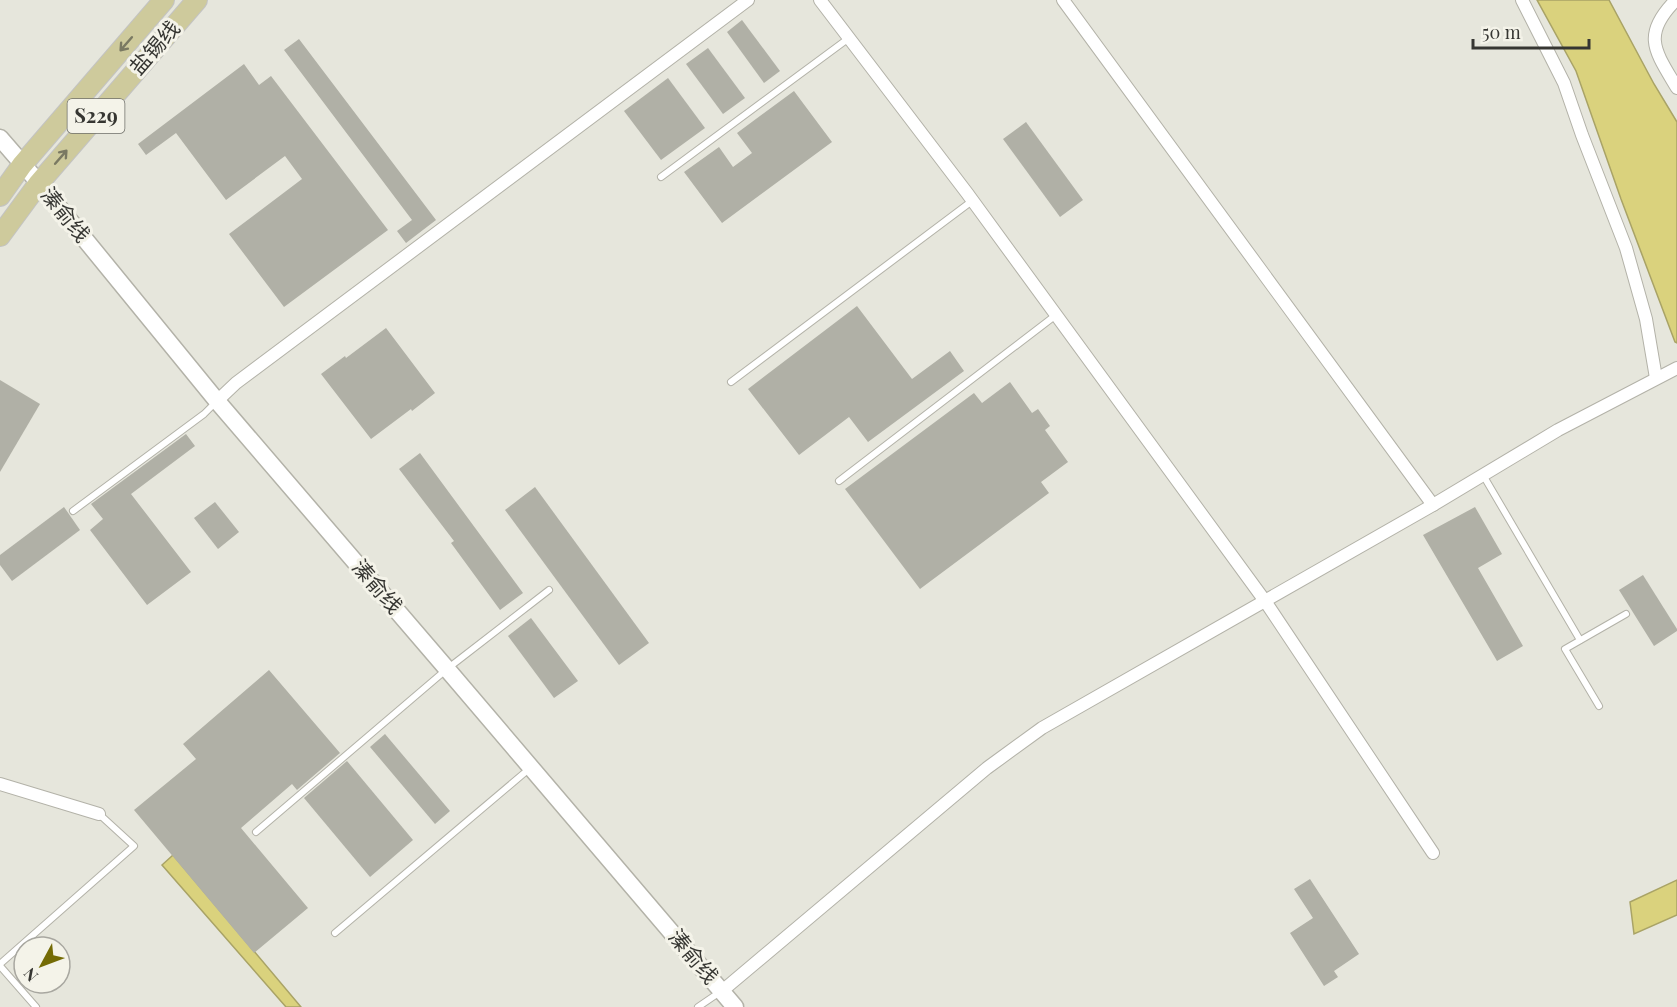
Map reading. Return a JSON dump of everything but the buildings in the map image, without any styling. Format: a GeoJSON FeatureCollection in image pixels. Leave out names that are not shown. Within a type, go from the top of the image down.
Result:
{"type":"FeatureCollection","features":[{"type":"Feature","properties":{"kind":"main road","name":"盐锡线"},"geometry":{"type":"LineString","coordinates":[[0,196],[22,165],[164,0]]}},
{"type":"Feature","properties":{"kind":"main road","name":"盐锡线"},"geometry":{"type":"LineString","coordinates":[[0,236],[39,183],[197,0]]}},
{"type":"Feature","properties":{"kind":"main road","name":"溱俞线"},"geometry":{"type":"LineString","coordinates":[[0,138],[217,401],[735,1007]]}},
{"type":"Feature","properties":{"kind":"street"},"geometry":{"type":"LineString","coordinates":[[217,401],[236,383],[748,0]]}},
{"type":"Feature","properties":{"kind":"street"},"geometry":{"type":"LineString","coordinates":[[820,0],[972,201],[1265,601],[1433,854]]}},
{"type":"Feature","properties":{"kind":"street"},"geometry":{"type":"LineString","coordinates":[[1063,0],[1433,505]]}},
{"type":"Feature","properties":{"kind":"street"},"geometry":{"type":"LineString","coordinates":[[1522,0],[1564,83],[1626,248],[1646,319],[1656,378]]}},
{"type":"Feature","properties":{"kind":"street"},"geometry":{"type":"LineString","coordinates":[[1676,0],[1664,12],[1654,30],[1656,52],[1677,88]]}},
{"type":"Feature","properties":{"kind":"street"},"geometry":{"type":"LineString","coordinates":[[722,991],[987,768],[1042,728],[1433,505],[1558,430],[1677,368]]}},
{"type":"Feature","properties":{"kind":"street"},"geometry":{"type":"LineString","coordinates":[[0,784],[99,814]]}},
{"type":"Feature","properties":{"kind":"lane"},"geometry":{"type":"LineString","coordinates":[[661,177],[849,38]]}},
{"type":"Feature","properties":{"kind":"lane"},"geometry":{"type":"LineString","coordinates":[[731,382],[972,201]]}},
{"type":"Feature","properties":{"kind":"lane"},"geometry":{"type":"LineString","coordinates":[[839,481],[1056,315]]}},
{"type":"Feature","properties":{"kind":"lane"},"geometry":{"type":"LineString","coordinates":[[74,511],[204,414],[217,401]]}},
{"type":"Feature","properties":{"kind":"lane"},"geometry":{"type":"LineString","coordinates":[[1483,475],[1581,640]]}},
{"type":"Feature","properties":{"kind":"lane"},"geometry":{"type":"LineString","coordinates":[[256,832],[447,669],[549,590]]}},
{"type":"Feature","properties":{"kind":"lane"},"geometry":{"type":"LineString","coordinates":[[1599,706],[1565,649],[1626,615]]}},
{"type":"Feature","properties":{"kind":"lane"},"geometry":{"type":"LineString","coordinates":[[335,933],[531,767]]}},
{"type":"Feature","properties":{"kind":"lane"},"geometry":{"type":"LineString","coordinates":[[36,1007],[0,965],[134,846],[99,814]]}},
{"type":"Feature","properties":{"kind":"lane"},"geometry":{"type":"LineString","coordinates":[[698,1007],[722,991]]}},
{"type":"Feature","properties":{"kind":"shaded area"},"geometry":{"type":"Polygon","coordinates":[[[1537,0],[1609,0],[1677,122],[1677,343],[1621,199],[1576,71],[1537,0]]]}},
{"type":"Feature","properties":{"kind":"shaded area"},"geometry":{"type":"Polygon","coordinates":[[[173,855],[301,1007],[286,1007],[162,865],[173,855]]]}},
{"type":"Feature","properties":{"kind":"shaded area"},"geometry":{"type":"Polygon","coordinates":[[[1677,880],[1677,915],[1634,934],[1630,902],[1677,880]]]}}]}
